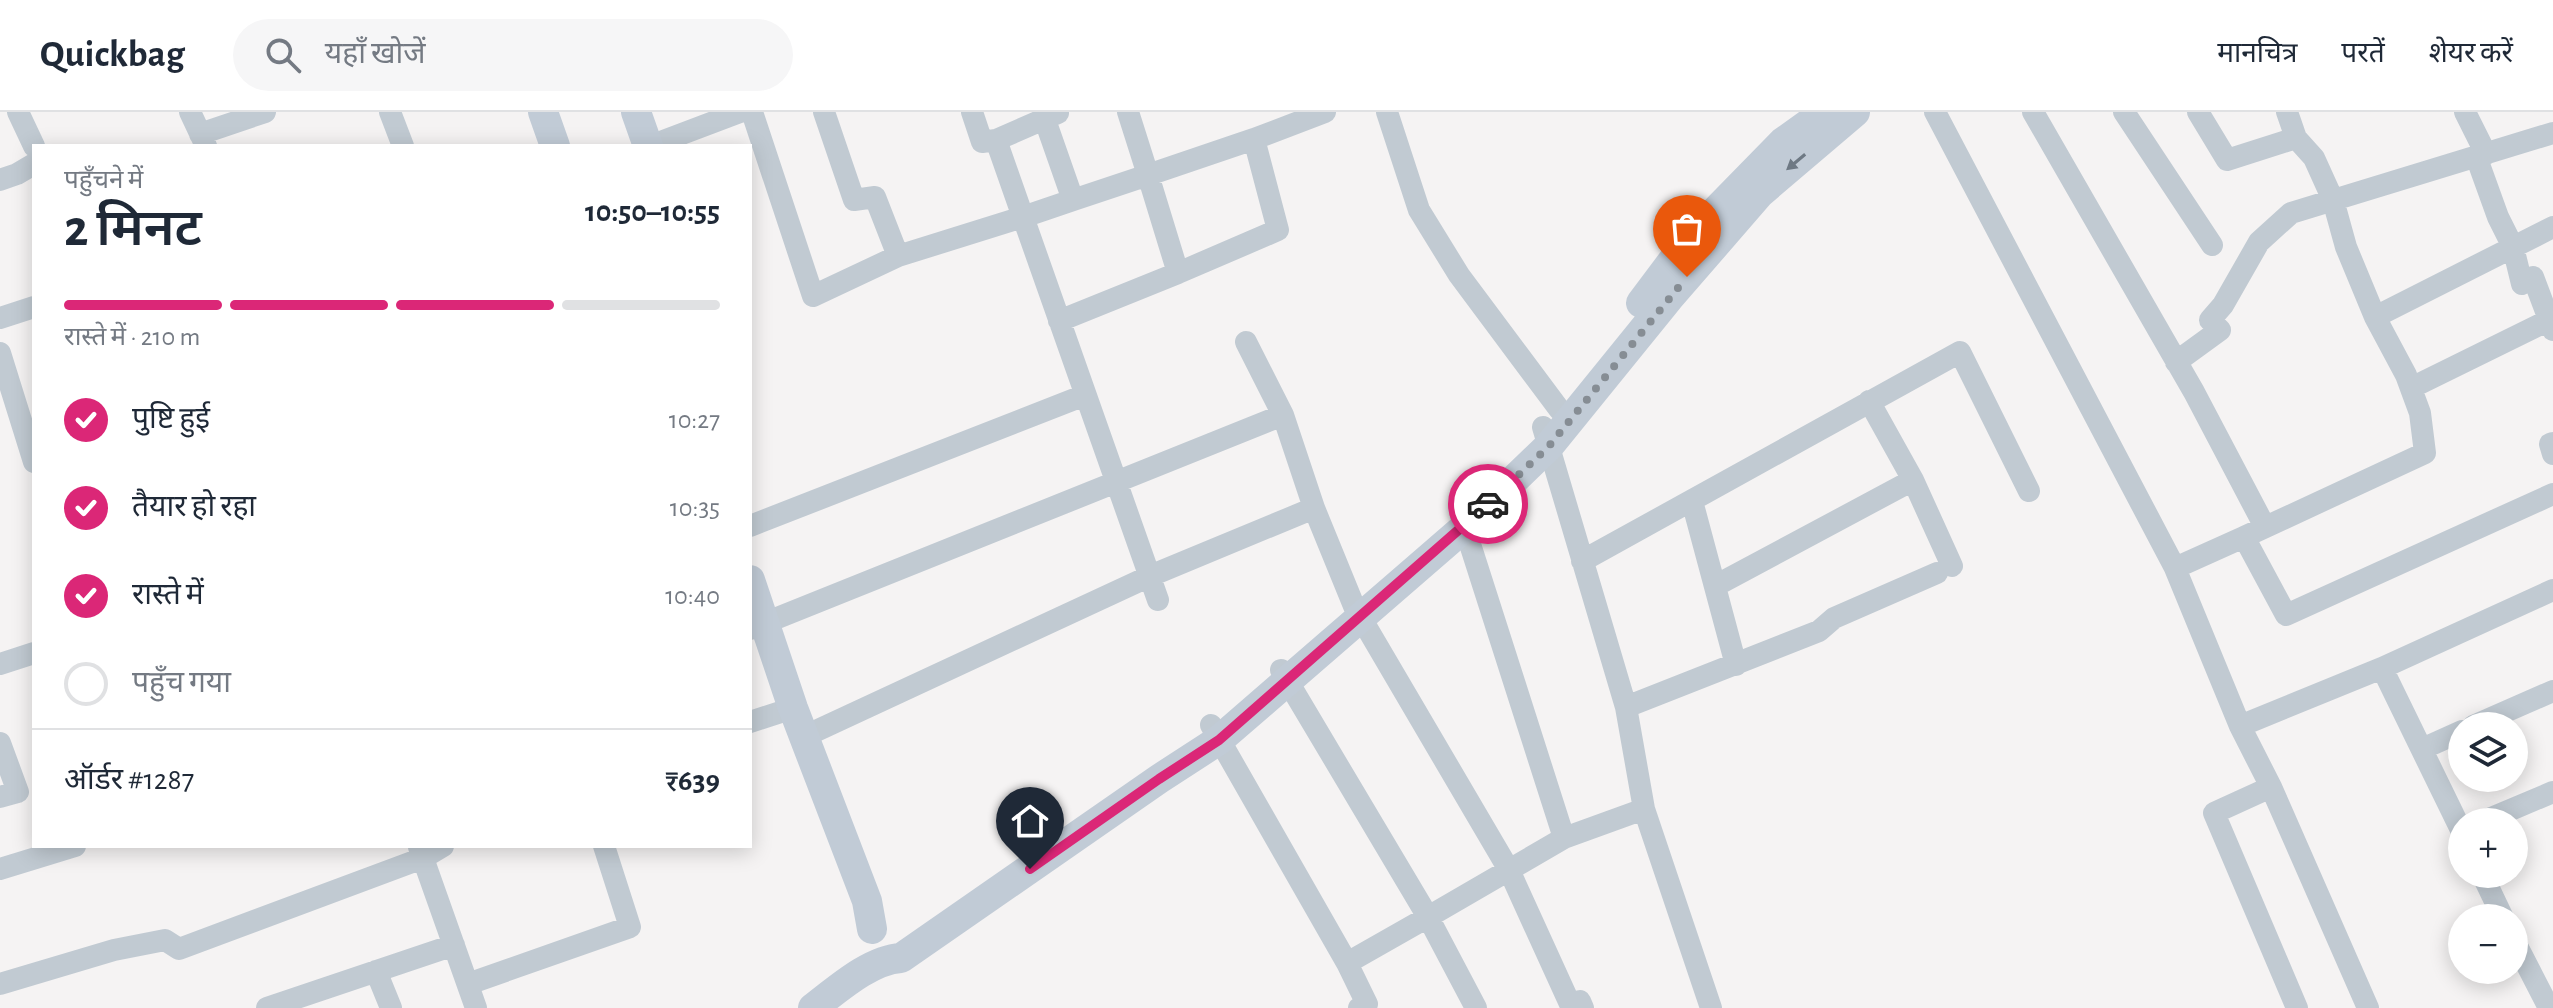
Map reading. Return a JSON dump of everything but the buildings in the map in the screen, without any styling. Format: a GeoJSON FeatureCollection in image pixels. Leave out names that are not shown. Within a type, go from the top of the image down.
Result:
{"type":"FeatureCollection","features":[{"type":"Feature","properties":{"kind":"street"},"geometry":{"type":"LineString","coordinates":[[18,112],[33,144]]}},
{"type":"Feature","properties":{"kind":"street"},"geometry":{"type":"LineString","coordinates":[[190,112],[203,140],[265,112]]}},
{"type":"Feature","properties":{"kind":"street"},"geometry":{"type":"LineString","coordinates":[[390,112],[402,144]]}},
{"type":"Feature","properties":{"kind":"street"},"geometry":{"type":"LineString","coordinates":[[543,112],[549,144]]}},
{"type":"Feature","properties":{"kind":"street"},"geometry":{"type":"LineString","coordinates":[[636,112],[648,144]]}},
{"type":"Feature","properties":{"kind":"street"},"geometry":{"type":"LineString","coordinates":[[654,144],[740,112]]}},
{"type":"Feature","properties":{"kind":"street"},"geometry":{"type":"LineString","coordinates":[[752,112],[813,296],[898,256],[1254,139],[1314,114]]}},
{"type":"Feature","properties":{"kind":"street"},"geometry":{"type":"LineString","coordinates":[[824,112],[854,200],[875,197],[898,256]]}},
{"type":"Feature","properties":{"kind":"street"},"geometry":{"type":"LineString","coordinates":[[972,112],[982,142],[996,140],[1051,116],[1073,200]]}},
{"type":"Feature","properties":{"kind":"street"},"geometry":{"type":"LineString","coordinates":[[1128,112],[1178,273]]}},
{"type":"Feature","properties":{"kind":"street"},"geometry":{"type":"LineString","coordinates":[[1387,112],[1419,210],[1550,427],[1582,561],[1626,707],[1644,809],[1711,1008]]}},
{"type":"Feature","properties":{"kind":"street"},"geometry":{"type":"LineString","coordinates":[[1550,427],[1692,235],[1783,142],[1825,112]]}},
{"type":"Feature","properties":{"kind":"street"},"geometry":{"type":"LineString","coordinates":[[813,1008],[887,959],[901,958],[1159,779],[1285,675],[1463,521],[1669,298],[1760,193],[1855,112]]}},
{"type":"Feature","properties":{"kind":"street"},"geometry":{"type":"LineString","coordinates":[[1935,112],[2175,568],[2240,726],[2271,787],[2368,1008]]}},
{"type":"Feature","properties":{"kind":"street"},"geometry":{"type":"LineString","coordinates":[[2033,112],[2176,362],[2265,527]]}},
{"type":"Feature","properties":{"kind":"street"},"geometry":{"type":"LineString","coordinates":[[2124,112],[2212,245]]}},
{"type":"Feature","properties":{"kind":"street"},"geometry":{"type":"LineString","coordinates":[[2198,112],[2227,160],[2296,138]]}},
{"type":"Feature","properties":{"kind":"street"},"geometry":{"type":"LineString","coordinates":[[2175,568],[2425,453],[2420,413],[2411,388],[2375,317],[2346,247],[2333,200],[2314,158],[2296,138],[2287,112]]}},
{"type":"Feature","properties":{"kind":"street"},"geometry":{"type":"LineString","coordinates":[[2411,388],[2552,323],[2533,277],[2522,284],[2513,247],[2498,217],[2465,112]]}},
{"type":"Feature","properties":{"kind":"street"},"geometry":{"type":"LineString","coordinates":[[2176,362],[2220,330],[2210,320],[2223,305],[2259,242],[2291,213],[2553,133]]}},
{"type":"Feature","properties":{"kind":"street"},"geometry":{"type":"LineString","coordinates":[[1059,321],[1278,230],[1254,139]]}},
{"type":"Feature","properties":{"kind":"street"},"geometry":{"type":"LineString","coordinates":[[996,140],[1158,600]]}},
{"type":"Feature","properties":{"kind":"street"},"geometry":{"type":"LineString","coordinates":[[0,180],[32,165]]}},
{"type":"Feature","properties":{"kind":"street"},"geometry":{"type":"LineString","coordinates":[[2375,317],[2553,227]]}},
{"type":"Feature","properties":{"kind":"street"},"geometry":{"type":"LineString","coordinates":[[0,318],[32,308]]}},
{"type":"Feature","properties":{"kind":"street"},"geometry":{"type":"LineString","coordinates":[[1246,342],[1283,415],[1314,508],[1357,611],[1509,870],[1570,1004],[1580,1001],[1583,1008]]}},
{"type":"Feature","properties":{"kind":"street"},"geometry":{"type":"LineString","coordinates":[[1582,561],[1960,352],[2029,491]]}},
{"type":"Feature","properties":{"kind":"street"},"geometry":{"type":"LineString","coordinates":[[0,353],[32,456]]}},
{"type":"Feature","properties":{"kind":"street"},"geometry":{"type":"LineString","coordinates":[[752,525],[1085,395]]}},
{"type":"Feature","properties":{"kind":"street"},"geometry":{"type":"LineString","coordinates":[[1626,707],[1819,631],[1834,618],[1944,569],[1913,480],[1869,401]]}},
{"type":"Feature","properties":{"kind":"street"},"geometry":{"type":"LineString","coordinates":[[754,627],[1283,415]]}},
{"type":"Feature","properties":{"kind":"street"},"geometry":{"type":"LineString","coordinates":[[2553,443],[2550,444],[2553,454]]}},
{"type":"Feature","properties":{"kind":"street"},"geometry":{"type":"LineString","coordinates":[[1715,586],[1913,480]]}},
{"type":"Feature","properties":{"kind":"street"},"geometry":{"type":"LineString","coordinates":[[2244,537],[2286,615],[2553,494]]}},
{"type":"Feature","properties":{"kind":"street"},"geometry":{"type":"LineString","coordinates":[[1692,501],[1736,665]]}},
{"type":"Feature","properties":{"kind":"street"},"geometry":{"type":"LineString","coordinates":[[803,737],[1150,576],[1314,508]]}},
{"type":"Feature","properties":{"kind":"street"},"geometry":{"type":"LineString","coordinates":[[1463,521],[1564,838]]}},
{"type":"Feature","properties":{"kind":"street"},"geometry":{"type":"LineString","coordinates":[[2240,726],[2382,668],[2553,590]]}},
{"type":"Feature","properties":{"kind":"street"},"geometry":{"type":"LineString","coordinates":[[752,604],[754,627],[836,840],[867,901],[872,929],[887,959]]}},
{"type":"Feature","properties":{"kind":"street"},"geometry":{"type":"LineString","coordinates":[[0,664],[32,654]]}},
{"type":"Feature","properties":{"kind":"street"},"geometry":{"type":"LineString","coordinates":[[2382,668],[2451,808]]}},
{"type":"Feature","properties":{"kind":"street"},"geometry":{"type":"LineString","coordinates":[[1285,675],[1428,917],[1476,1008]]}},
{"type":"Feature","properties":{"kind":"street"},"geometry":{"type":"LineString","coordinates":[[2505,712],[2553,691]]}},
{"type":"Feature","properties":{"kind":"street"},"geometry":{"type":"LineString","coordinates":[[786,710],[803,737],[836,840]]}},
{"type":"Feature","properties":{"kind":"street"},"geometry":{"type":"LineString","coordinates":[[752,721],[786,710]]}},
{"type":"Feature","properties":{"kind":"street"},"geometry":{"type":"LineString","coordinates":[[1215,733],[1347,963],[1367,1004],[1359,1008]]}},
{"type":"Feature","properties":{"kind":"street"},"geometry":{"type":"LineString","coordinates":[[2422,749],[2448,737]]}},
{"type":"Feature","properties":{"kind":"street"},"geometry":{"type":"LineString","coordinates":[[0,743],[18,792],[0,797]]}},
{"type":"Feature","properties":{"kind":"street"},"geometry":{"type":"LineString","coordinates":[[2271,787],[2214,813],[2297,1008]]}},
{"type":"Feature","properties":{"kind":"street"},"geometry":{"type":"LineString","coordinates":[[2515,808],[2553,792]]}},
{"type":"Feature","properties":{"kind":"street"},"geometry":{"type":"LineString","coordinates":[[1347,963],[1564,838],[1644,809]]}},
{"type":"Feature","properties":{"kind":"street"},"geometry":{"type":"LineString","coordinates":[[0,869],[68,848]]}},
{"type":"Feature","properties":{"kind":"street"},"geometry":{"type":"LineString","coordinates":[[468,984],[630,927],[605,848]]}},
{"type":"Feature","properties":{"kind":"street"},"geometry":{"type":"LineString","coordinates":[[0,984],[114,950],[165,940],[179,949],[420,852],[476,1008]]}},
{"type":"Feature","properties":{"kind":"street"},"geometry":{"type":"LineString","coordinates":[[267,1008],[454,945]]}},
{"type":"Feature","properties":{"kind":"street"},"geometry":{"type":"LineString","coordinates":[[2528,967],[2549,1008]]}},
{"type":"Feature","properties":{"kind":"street"},"geometry":{"type":"LineString","coordinates":[[376,971],[391,1008]]}},
{"type":"Feature","properties":{"kind":"way so far"},"geometry":{"type":"LineString","coordinates":[[1488,504],[1549,446],[1687,277]]}},
{"type":"Feature","properties":{"kind":"route"},"geometry":{"type":"LineString","coordinates":[[1030,869],[1219,740],[1289,682],[1488,504]]}}]}
